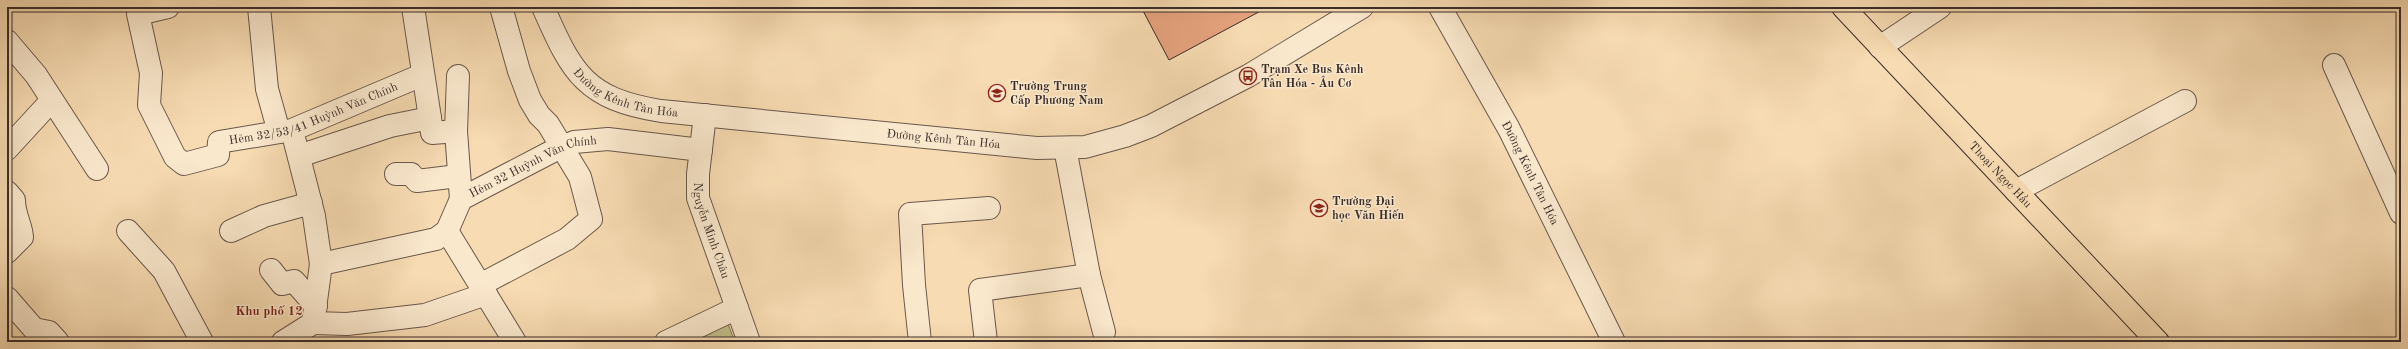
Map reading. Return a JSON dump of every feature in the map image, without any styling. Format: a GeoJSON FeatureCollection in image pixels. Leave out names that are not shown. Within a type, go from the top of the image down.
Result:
{"type":"FeatureCollection","features":[{"type":"Feature","properties":{"kind":"main road","name":"Thoại Ngọc Hầu"},"geometry":{"type":"LineString","coordinates":[[1843,7],[2158,342]]}},
{"type":"Feature","properties":{"kind":"street","name":"Hẻm 32/53/41 Huỳnh Văn Chính"},"geometry":{"type":"LineString","coordinates":[[168,7],[138,14],[151,73],[149,105],[175,157],[184,164],[218,155],[219,142],[285,131],[422,75]]}},
{"type":"Feature","properties":{"kind":"street"},"geometry":{"type":"LineString","coordinates":[[259,7],[267,89],[285,131],[299,156],[310,203],[321,264],[315,314],[283,342]]}},
{"type":"Feature","properties":{"kind":"street"},"geometry":{"type":"LineString","coordinates":[[413,7],[422,75],[432,133],[456,131]]}},
{"type":"Feature","properties":{"kind":"street"},"geometry":{"type":"LineString","coordinates":[[271,270],[282,284],[294,281],[315,314],[347,324],[424,315],[483,290],[567,239],[591,219],[580,177],[562,146],[530,100],[519,70],[501,7]]}},
{"type":"Feature","properties":{"kind":"street","name":"Đường Kênh Tân Hóa"},"geometry":{"type":"LineString","coordinates":[[543,7],[568,61],[596,90],[626,104],[643,108],[705,115],[1037,148],[1085,146],[1125,136],[1180,113],[1248,76],[1362,7]]}},
{"type":"Feature","properties":{"kind":"street","name":"Đường Kênh Tân Hóa"},"geometry":{"type":"LineString","coordinates":[[1440,7],[1509,129],[1614,342]]}},
{"type":"Feature","properties":{"kind":"street"},"geometry":{"type":"LineString","coordinates":[[1880,47],[1940,7]]}},
{"type":"Feature","properties":{"kind":"street"},"geometry":{"type":"LineString","coordinates":[[7,41],[32,70],[97,169]]}},
{"type":"Feature","properties":{"kind":"street"},"geometry":{"type":"LineString","coordinates":[[2334,65],[2401,213]]}},
{"type":"Feature","properties":{"kind":"street"},"geometry":{"type":"LineString","coordinates":[[458,76],[456,131],[458,176],[461,199]]}},
{"type":"Feature","properties":{"kind":"street"},"geometry":{"type":"LineString","coordinates":[[7,149],[52,100]]}},
{"type":"Feature","properties":{"kind":"street"},"geometry":{"type":"LineString","coordinates":[[2016,191],[2185,101]]}},
{"type":"Feature","properties":{"kind":"street","name":"Nguyễn Minh Châu"},"geometry":{"type":"LineString","coordinates":[[705,115],[698,174],[698,198],[736,308],[750,342]]}},
{"type":"Feature","properties":{"kind":"street"},"geometry":{"type":"LineString","coordinates":[[299,156],[390,126],[430,118]]}},
{"type":"Feature","properties":{"kind":"street","name":"Hẻm 32 Huỳnh Văn Chính"},"geometry":{"type":"LineString","coordinates":[[447,231],[461,199],[562,146],[596,138],[701,150]]}},
{"type":"Feature","properties":{"kind":"street"},"geometry":{"type":"LineString","coordinates":[[1065,148],[1089,275],[1104,332]]}},
{"type":"Feature","properties":{"kind":"street"},"geometry":{"type":"LineString","coordinates":[[396,174],[411,174],[417,181],[458,176]]}},
{"type":"Feature","properties":{"kind":"street"},"geometry":{"type":"LineString","coordinates":[[7,192],[14,200],[14,214],[22,230],[22,238],[7,252]]}},
{"type":"Feature","properties":{"kind":"street"},"geometry":{"type":"LineString","coordinates":[[231,231],[264,216],[310,203]]}},
{"type":"Feature","properties":{"kind":"street"},"geometry":{"type":"LineString","coordinates":[[920,342],[914,285],[910,214],[989,208]]}},
{"type":"Feature","properties":{"kind":"street"},"geometry":{"type":"LineString","coordinates":[[128,231],[164,271],[202,342]]}},
{"type":"Feature","properties":{"kind":"street"},"geometry":{"type":"LineString","coordinates":[[321,264],[436,239],[447,231],[515,342]]}},
{"type":"Feature","properties":{"kind":"street"},"geometry":{"type":"LineString","coordinates":[[986,342],[980,290],[1089,275]]}},
{"type":"Feature","properties":{"kind":"street"},"geometry":{"type":"LineString","coordinates":[[7,298],[34,329],[48,332],[58,342]]}},
{"type":"Feature","properties":{"kind":"street"},"geometry":{"type":"LineString","coordinates":[[666,342],[736,308]]}},
{"type":"Feature","properties":{"kind":"shaded area"},"geometry":{"type":"Polygon","coordinates":[[[726,319],[735,342],[677,342],[726,319]]]}},
{"type":"Feature","properties":{"kind":"building"},"geometry":{"type":"Polygon","coordinates":[[[1141,7],[1268,7],[1169,60],[1141,7]]]}},
{"type":"Feature","properties":{"kind":"place","name":"Trạm Xe Bus Kênh Tân Hóa - Âu Cơ"},"geometry":{"type":"Point","coordinates":[1248,76]}},
{"type":"Feature","properties":{"kind":"place","name":"Trường Trung Cấp Phương Nam"},"geometry":{"type":"Point","coordinates":[997,93]}},
{"type":"Feature","properties":{"kind":"place","name":"Trường Đại học Văn Hiến"},"geometry":{"type":"Point","coordinates":[1319,208]}},
{"type":"Feature","properties":{"kind":"district","name":"Khu phố 12"},"geometry":{"type":"Point","coordinates":[269,310]}}]}
